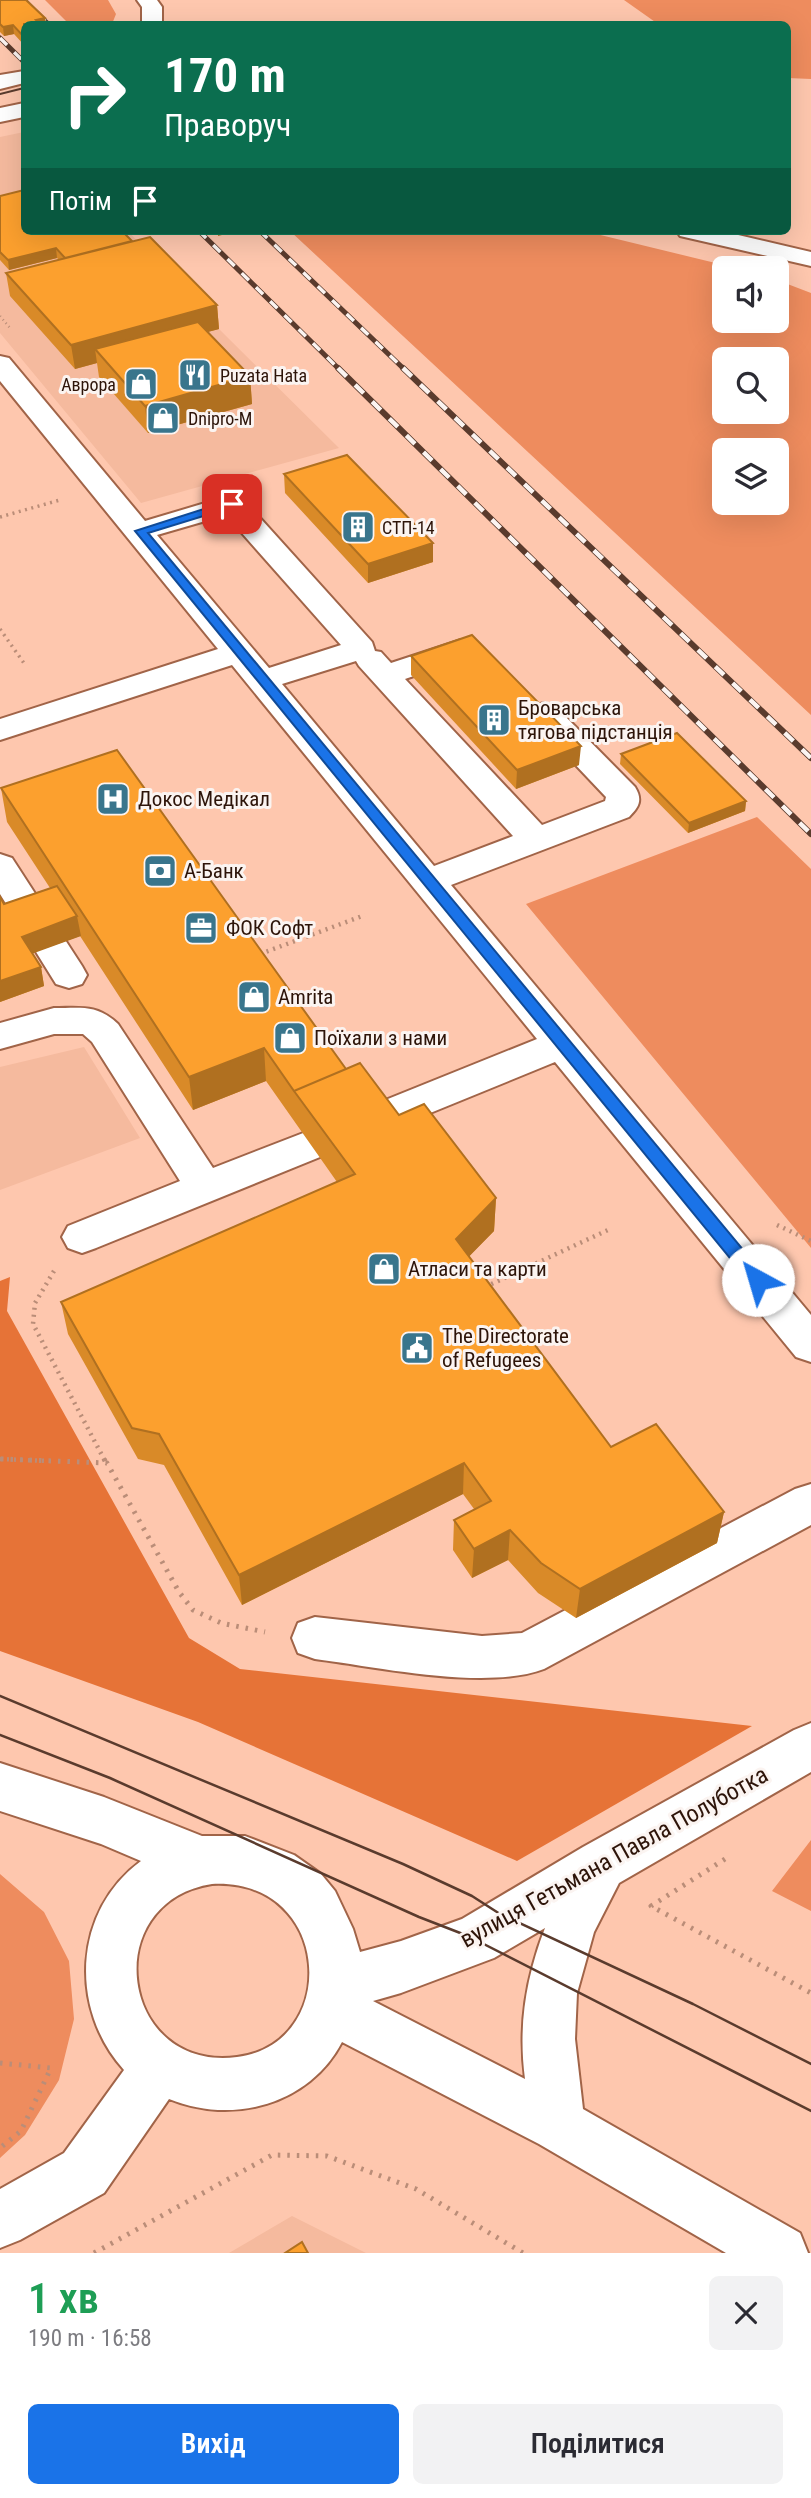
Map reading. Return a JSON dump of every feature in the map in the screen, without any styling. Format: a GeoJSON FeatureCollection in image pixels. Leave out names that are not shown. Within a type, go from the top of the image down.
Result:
{"type":"FeatureCollection","features":[{"type":"Feature","properties":{"kind":"main road"},"geometry":{"type":"LineString","coordinates":[[147,0],[152,7],[152,21]]}},
{"type":"Feature","properties":{"kind":"main road"},"geometry":{"type":"LineString","coordinates":[[0,82],[21,78]]}},
{"type":"Feature","properties":{"kind":"main road"},"geometry":{"type":"LineString","coordinates":[[0,115],[21,111]]}},
{"type":"Feature","properties":{"kind":"main road"},"geometry":{"type":"LineString","coordinates":[[707,235],[811,258]]}},
{"type":"Feature","properties":{"kind":"main road"},"geometry":{"type":"LineString","coordinates":[[0,364],[430,880],[811,1345]]}},
{"type":"Feature","properties":{"kind":"main road"},"geometry":{"type":"LineString","coordinates":[[141,531],[232,504],[536,840]]}},
{"type":"Feature","properties":{"kind":"main road"},"geometry":{"type":"LineString","coordinates":[[263,680],[361,649]]}},
{"type":"Feature","properties":{"kind":"main road"},"geometry":{"type":"LineString","coordinates":[[385,675],[458,650],[477,649],[485,653]]}},
{"type":"Feature","properties":{"kind":"main road"},"geometry":{"type":"LineString","coordinates":[[0,730],[54,706],[240,652]]}},
{"type":"Feature","properties":{"kind":"main road"},"geometry":{"type":"LineString","coordinates":[[430,880],[617,809],[623,803],[623,795],[523,692]]}},
{"type":"Feature","properties":{"kind":"main road"},"geometry":{"type":"LineString","coordinates":[[0,866],[69,975]]}},
{"type":"Feature","properties":{"kind":"main road"},"geometry":{"type":"LineString","coordinates":[[0,1036],[54,1021],[92,1021],[105,1033],[205,1188]]}},
{"type":"Feature","properties":{"kind":"main road"},"geometry":{"type":"LineString","coordinates":[[377,1119],[564,1043]]}},
{"type":"Feature","properties":{"kind":"main road"},"geometry":{"type":"LineString","coordinates":[[82,1237],[311,1145]]}},
{"type":"Feature","properties":{"kind":"main road"},"geometry":{"type":"LineString","coordinates":[[314,1638],[482,1658],[527,1654],[811,1503]]}},
{"type":"Feature","properties":{"kind":"main road","name":"вулиця Гетьмана Павла Полуботка"},"geometry":{"type":"LineString","coordinates":[[331,1995],[476,1940],[601,1865],[811,1746]]}},
{"type":"Feature","properties":{"kind":"main road"},"geometry":{"type":"LineString","coordinates":[[0,1787],[104,1821],[201,1861]]}},
{"type":"Feature","properties":{"kind":"main road"},"geometry":{"type":"LineString","coordinates":[[237,1858],[271,1866],[300,1885],[323,1913],[334,1947],[331,1995],[323,2022],[298,2053],[266,2076],[228,2087],[190,2085],[157,2069],[130,2043],[114,2008],[110,1970],[119,1933],[140,1901],[167,1876],[201,1861],[237,1858]]}},
{"type":"Feature","properties":{"kind":"main road"},"geometry":{"type":"LineString","coordinates":[[558,2125],[548,2038],[553,1978],[574,1915],[601,1865]]}},
{"type":"Feature","properties":{"kind":"main road"},"geometry":{"type":"LineString","coordinates":[[331,1995],[780,2253]]}},
{"type":"Feature","properties":{"kind":"main road"},"geometry":{"type":"LineString","coordinates":[[0,2220],[84,2174],[157,2069]]}},
{"type":"Feature","properties":{"kind":"path"},"geometry":{"type":"LineString","coordinates":[[0,517],[60,500]]}},
{"type":"Feature","properties":{"kind":"path"},"geometry":{"type":"LineString","coordinates":[[0,629],[26,666]]}},
{"type":"Feature","properties":{"kind":"path"},"geometry":{"type":"LineString","coordinates":[[258,955],[365,915]]}},
{"type":"Feature","properties":{"kind":"path"},"geometry":{"type":"LineString","coordinates":[[766,1220],[811,1241]]}},
{"type":"Feature","properties":{"kind":"path"},"geometry":{"type":"LineString","coordinates":[[484,1288],[608,1230]]}},
{"type":"Feature","properties":{"kind":"path"},"geometry":{"type":"LineString","coordinates":[[82,1237],[47,1280],[34,1303],[33,1324],[179,1592],[193,1610],[221,1623],[251,1631],[314,1638]]}},
{"type":"Feature","properties":{"kind":"path"},"geometry":{"type":"LineString","coordinates":[[0,1459],[107,1463]]}},
{"type":"Feature","properties":{"kind":"path"},"geometry":{"type":"LineString","coordinates":[[731,1855],[651,1906],[811,1993]]}},
{"type":"Feature","properties":{"kind":"path"},"geometry":{"type":"LineString","coordinates":[[0,2063],[51,2068],[21,2130],[0,2148]]}},
{"type":"Feature","properties":{"kind":"path"},"geometry":{"type":"LineString","coordinates":[[94,2253],[272,2155],[327,2156],[416,2189],[523,2253]]}},
{"type":"Feature","properties":{"kind":"shaded area"},"geometry":{"type":"Polygon","coordinates":[[[45,0],[108,0],[116,14],[113,21],[66,21],[45,0]]]}},
{"type":"Feature","properties":{"kind":"shaded area"},"geometry":{"type":"Polygon","coordinates":[[[624,0],[811,0],[811,79],[791,78],[791,21],[654,21],[624,0]]]}},
{"type":"Feature","properties":{"kind":"shaded area"},"geometry":{"type":"Polygon","coordinates":[[[21,133],[21,235],[132,235],[219,329],[339,448],[141,503],[0,333],[0,137],[21,133]]]}},
{"type":"Feature","properties":{"kind":"shaded area"},"geometry":{"type":"Polygon","coordinates":[[[294,235],[600,235],[712,262],[712,333],[789,333],[789,285],[811,293],[811,715],[294,235]]]}},
{"type":"Feature","properties":{"kind":"shaded area"},"geometry":{"type":"Polygon","coordinates":[[[757,817],[811,869],[811,1248],[526,904],[757,817]]]}},
{"type":"Feature","properties":{"kind":"shaded area"},"geometry":{"type":"Polygon","coordinates":[[[84,1047],[140,1138],[0,1190],[0,1067],[84,1047]]]}},
{"type":"Feature","properties":{"kind":"shaded area"},"geometry":{"type":"Polygon","coordinates":[[[10,1277],[7,1311],[189,1638],[240,1669],[752,1726],[517,1861],[198,1722],[0,1651],[0,1281],[10,1277]]]}},
{"type":"Feature","properties":{"kind":"shaded area"},"geometry":{"type":"Polygon","coordinates":[[[811,1840],[811,1911],[772,1891],[811,1840]]]}},
{"type":"Feature","properties":{"kind":"shaded area"},"geometry":{"type":"Polygon","coordinates":[[[0,1874],[44,1912],[69,1961],[74,2019],[59,2080],[25,2135],[0,2158],[0,1874]]]}},
{"type":"Feature","properties":{"kind":"shaded area"},"geometry":{"type":"Polygon","coordinates":[[[292,2216],[366,2253],[229,2253],[292,2216]]]}},
{"type":"Feature","properties":{"kind":"building"},"geometry":{"type":"Polygon","coordinates":[[[0,0],[26,0],[45,18],[21,21],[21,34],[13,25],[3,27],[0,24],[0,0]]]}},
{"type":"Feature","properties":{"kind":"building"},"geometry":{"type":"Polygon","coordinates":[[[21,191],[21,235],[126,235],[132,241],[65,258],[56,248],[8,260],[0,252],[0,196],[21,191]]]}},
{"type":"Feature","properties":{"kind":"building"},"geometry":{"type":"Polygon","coordinates":[[[150,237],[217,305],[71,345],[6,273],[150,237]]]}},
{"type":"Feature","properties":{"kind":"building"},"geometry":{"type":"Polygon","coordinates":[[[198,322],[250,376],[145,406],[95,349],[198,322]]]}},
{"type":"Feature","properties":{"kind":"building","name":"СТП-14"},"geometry":{"type":"Polygon","coordinates":[[[347,455],[433,543],[368,564],[284,474],[347,455]]]}},
{"type":"Feature","properties":{"kind":"building","name":"Броварська тягова підстанція"},"geometry":{"type":"Polygon","coordinates":[[[472,635],[581,746],[517,770],[411,656],[472,635]]]}},
{"type":"Feature","properties":{"kind":"building"},"geometry":{"type":"Polygon","coordinates":[[[677,733],[746,801],[689,823],[621,754],[677,733]]]}},
{"type":"Feature","properties":{"kind":"building"},"geometry":{"type":"Polygon","coordinates":[[[117,750],[346,1069],[294,1091],[264,1048],[189,1077],[1,788],[117,750]]]}},
{"type":"Feature","properties":{"kind":"building"},"geometry":{"type":"Polygon","coordinates":[[[57,886],[77,916],[22,937],[41,967],[0,981],[0,897],[4,904],[57,886]]]}},
{"type":"Feature","properties":{"kind":"building"},"geometry":{"type":"Polygon","coordinates":[[[360,1063],[399,1115],[424,1104],[496,1198],[456,1239],[611,1447],[656,1424],[724,1512],[580,1589],[541,1563],[510,1530],[474,1549],[454,1520],[491,1501],[464,1463],[239,1575],[159,1434],[132,1428],[61,1302],[355,1174],[294,1091],[360,1063]]]}},
{"type":"Feature","properties":{"kind":"building"},"geometry":{"type":"Polygon","coordinates":[[[302,2242],[308,2253],[285,2253],[302,2242]]]}},
{"type":"Feature","properties":{"kind":"tram line"},"geometry":{"type":"LineString","coordinates":[[0,94],[21,89]]}},
{"type":"Feature","properties":{"kind":"tram line"},"geometry":{"type":"LineString","coordinates":[[0,1696],[403,1864],[472,1896],[500,1914],[693,2004],[811,2064]]}},
{"type":"Feature","properties":{"kind":"tram line"},"geometry":{"type":"LineString","coordinates":[[0,1735],[110,1778],[419,1917],[468,1936],[811,2111]]}},
{"type":"Feature","properties":{"kind":"railway"},"geometry":{"type":"LineString","coordinates":[[24,0],[45,21]]}},
{"type":"Feature","properties":{"kind":"railway"},"geometry":{"type":"LineString","coordinates":[[0,38],[21,59]]}},
{"type":"Feature","properties":{"kind":"railway"},"geometry":{"type":"LineString","coordinates":[[203,235],[340,370]]}},
{"type":"Feature","properties":{"kind":"railway"},"geometry":{"type":"LineString","coordinates":[[264,235],[405,370]]}},
{"type":"Feature","properties":{"kind":"railway"},"geometry":{"type":"LineString","coordinates":[[338,368],[811,834]]}},
{"type":"Feature","properties":{"kind":"railway"},"geometry":{"type":"LineString","coordinates":[[403,368],[811,758]]}},
{"type":"Feature","properties":{"kind":"place","name":"Puzata Hata"},"geometry":{"type":"Point","coordinates":[195,375]}},
{"type":"Feature","properties":{"kind":"place","name":"Аврора"},"geometry":{"type":"Point","coordinates":[141,384]}},
{"type":"Feature","properties":{"kind":"place","name":"Dnipro-M"},"geometry":{"type":"Point","coordinates":[163,418]}},
{"type":"Feature","properties":{"kind":"place","name":"СТП-14"},"geometry":{"type":"Point","coordinates":[358,527]}},
{"type":"Feature","properties":{"kind":"place","name":"Броварська тягова підстанція"},"geometry":{"type":"Point","coordinates":[494,720]}},
{"type":"Feature","properties":{"kind":"place","name":"Докос Медікал"},"geometry":{"type":"Point","coordinates":[113,799]}},
{"type":"Feature","properties":{"kind":"place","name":"А-Банк"},"geometry":{"type":"Point","coordinates":[160,871]}},
{"type":"Feature","properties":{"kind":"place","name":"ФОК Софт"},"geometry":{"type":"Point","coordinates":[201,928]}},
{"type":"Feature","properties":{"kind":"place","name":"Amrita"},"geometry":{"type":"Point","coordinates":[254,997]}},
{"type":"Feature","properties":{"kind":"place","name":"Поїхали з нами"},"geometry":{"type":"Point","coordinates":[290,1038]}},
{"type":"Feature","properties":{"kind":"place","name":"Атласи та карти"},"geometry":{"type":"Point","coordinates":[384,1269]}},
{"type":"Feature","properties":{"kind":"place","name":"The Directorate of Refugees"},"geometry":{"type":"Point","coordinates":[417,1348]}},
{"type":"Feature","properties":{"kind":"route"},"geometry":{"type":"LineString","coordinates":[[232,504],[141,531],[758,1280]]}}]}
